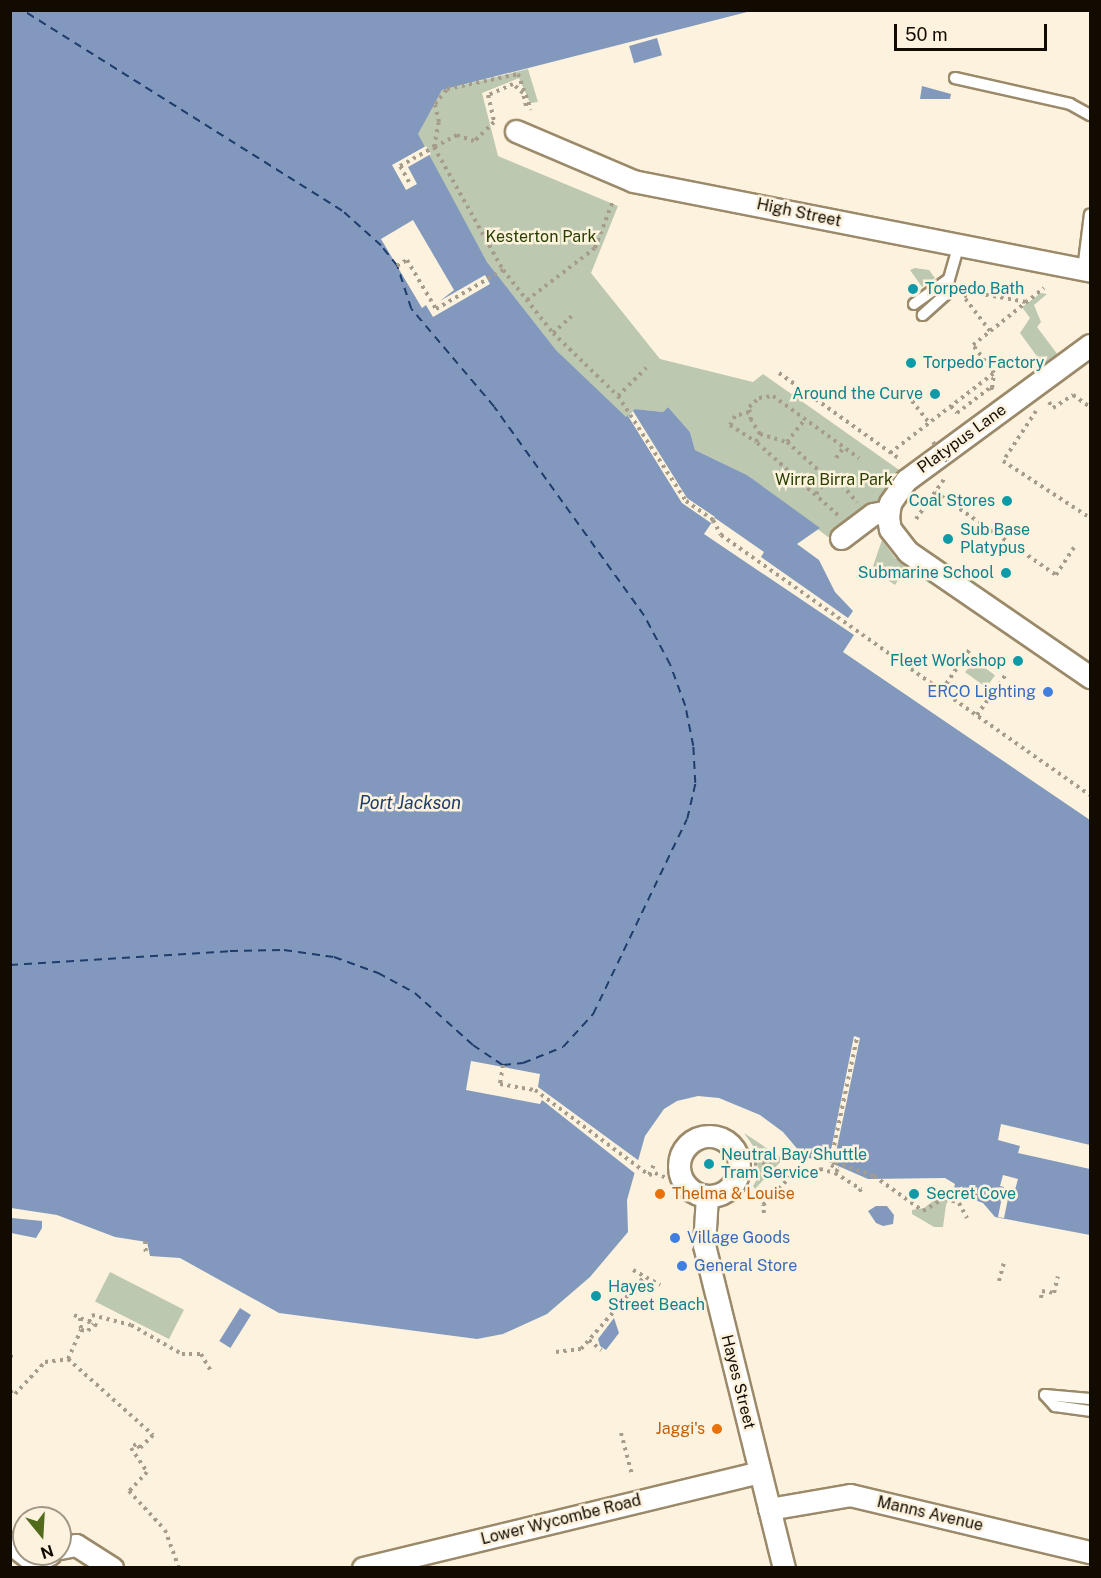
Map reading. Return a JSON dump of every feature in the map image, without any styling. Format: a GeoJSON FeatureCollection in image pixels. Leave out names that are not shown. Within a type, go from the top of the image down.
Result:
{"type":"FeatureCollection","features":[{"type":"Feature","properties":{"kind":"street","name":"High Street"},"geometry":{"type":"LineString","coordinates":[[516,131],[633,181],[958,247],[1087,270]]}},
{"type":"Feature","properties":{"kind":"street","name":"Platypus Lane"},"geometry":{"type":"LineString","coordinates":[[888,511],[890,503],[906,480],[1090,345]]}},
{"type":"Feature","properties":{"kind":"street"},"geometry":{"type":"LineString","coordinates":[[841,538],[873,513],[888,511],[890,529],[908,552],[1090,677]]}},
{"type":"Feature","properties":{"kind":"street"},"geometry":{"type":"LineString","coordinates":[[708,1136],[725,1140],[736,1152],[748,1172],[729,1189],[707,1196],[693,1191],[680,1172],[681,1156],[691,1142],[708,1136]]}},
{"type":"Feature","properties":{"kind":"street","name":"Hayes Street"},"geometry":{"type":"LineString","coordinates":[[707,1196],[704,1245],[784,1568]]}},
{"type":"Feature","properties":{"kind":"street","name":"Lower Wycombe Road"},"geometry":{"type":"LineString","coordinates":[[363,1568],[760,1472]]}},
{"type":"Feature","properties":{"kind":"street","name":"Manns Avenue"},"geometry":{"type":"LineString","coordinates":[[769,1509],[850,1495],[1090,1551]]}},
{"type":"Feature","properties":{"kind":"street"},"geometry":{"type":"LineString","coordinates":[[72,1546],[76,1545],[112,1568]]}},
{"type":"Feature","properties":{"kind":"lane"},"geometry":{"type":"LineString","coordinates":[[955,78],[1070,104],[1090,116]]}},
{"type":"Feature","properties":{"kind":"lane"},"geometry":{"type":"LineString","coordinates":[[1087,270],[1090,214]]}},
{"type":"Feature","properties":{"kind":"lane"},"geometry":{"type":"LineString","coordinates":[[923,315],[945,295],[958,247]]}},
{"type":"Feature","properties":{"kind":"lane"},"geometry":{"type":"LineString","coordinates":[[914,304],[949,279]]}},
{"type":"Feature","properties":{"kind":"lane"},"geometry":{"type":"LineString","coordinates":[[1090,1399],[1045,1395],[1055,1406],[1090,1412]]}},
{"type":"Feature","properties":{"kind":"path"},"geometry":{"type":"LineString","coordinates":[[531,110],[518,74],[447,89],[435,105],[439,122],[434,147],[503,270],[553,333],[618,396],[686,501],[713,520],[721,535],[1090,795]]}},
{"type":"Feature","properties":{"kind":"path"},"geometry":{"type":"LineString","coordinates":[[409,182],[400,166],[457,135],[474,141],[494,122],[488,95],[513,84],[523,93],[526,106]]}},
{"type":"Feature","properties":{"kind":"path"},"geometry":{"type":"LineString","coordinates":[[527,300],[594,248],[613,201]]}},
{"type":"Feature","properties":{"kind":"path"},"geometry":{"type":"LineString","coordinates":[[397,266],[407,260],[436,309],[503,270]]}},
{"type":"Feature","properties":{"kind":"path"},"geometry":{"type":"LineString","coordinates":[[993,388],[994,373],[973,345],[1044,288]]}},
{"type":"Feature","properties":{"kind":"path"},"geometry":{"type":"LineString","coordinates":[[990,331],[964,297],[971,292],[1026,302]]}},
{"type":"Feature","properties":{"kind":"path"},"geometry":{"type":"LineString","coordinates":[[553,333],[572,316]]}},
{"type":"Feature","properties":{"kind":"path"},"geometry":{"type":"LineString","coordinates":[[618,396],[646,368]]}},
{"type":"Feature","properties":{"kind":"path"},"geometry":{"type":"LineString","coordinates":[[779,373],[902,461],[912,454]]}},
{"type":"Feature","properties":{"kind":"path"},"geometry":{"type":"LineString","coordinates":[[890,453],[994,373]]}},
{"type":"Feature","properties":{"kind":"path"},"geometry":{"type":"LineString","coordinates":[[841,517],[756,442],[730,425],[735,416],[749,412],[759,398],[773,396],[859,458]]}},
{"type":"Feature","properties":{"kind":"path"},"geometry":{"type":"LineString","coordinates":[[1057,396],[1036,411],[1003,461],[1090,518]]}},
{"type":"Feature","properties":{"kind":"path"},"geometry":{"type":"LineString","coordinates":[[1049,402],[1053,408],[1073,396],[1090,407]]}},
{"type":"Feature","properties":{"kind":"path"},"geometry":{"type":"LineString","coordinates":[[912,401],[929,423]]}},
{"type":"Feature","properties":{"kind":"path"},"geometry":{"type":"LineString","coordinates":[[749,412],[760,434],[787,442],[828,478],[842,485],[857,503]]}},
{"type":"Feature","properties":{"kind":"path"},"geometry":{"type":"LineString","coordinates":[[787,442],[805,419]]}},
{"type":"Feature","properties":{"kind":"path"},"geometry":{"type":"LineString","coordinates":[[756,442],[760,434]]}},
{"type":"Feature","properties":{"kind":"path"},"geometry":{"type":"LineString","coordinates":[[933,442],[947,461]]}},
{"type":"Feature","properties":{"kind":"path"},"geometry":{"type":"LineString","coordinates":[[836,458],[844,447]]}},
{"type":"Feature","properties":{"kind":"path"},"geometry":{"type":"LineString","coordinates":[[816,494],[828,478]]}},
{"type":"Feature","properties":{"kind":"path"},"geometry":{"type":"LineString","coordinates":[[916,519],[939,488]]}},
{"type":"Feature","properties":{"kind":"path"},"geometry":{"type":"LineString","coordinates":[[935,492],[1056,575],[1074,547]]}},
{"type":"Feature","properties":{"kind":"path"},"geometry":{"type":"LineString","coordinates":[[914,508],[921,513]]}},
{"type":"Feature","properties":{"kind":"path"},"geometry":{"type":"LineString","coordinates":[[942,690],[970,649]]}},
{"type":"Feature","properties":{"kind":"path"},"geometry":{"type":"LineString","coordinates":[[977,715],[1007,673]]}},
{"type":"Feature","properties":{"kind":"path"},"geometry":{"type":"LineString","coordinates":[[857,1038],[831,1165],[859,1192]]}},
{"type":"Feature","properties":{"kind":"path"},"geometry":{"type":"LineString","coordinates":[[503,1065],[500,1084],[542,1094],[649,1176]]}},
{"type":"Feature","properties":{"kind":"path"},"geometry":{"type":"LineString","coordinates":[[748,1172],[814,1155],[874,1176],[926,1211],[941,1200],[949,1199],[964,1206],[967,1218]]}},
{"type":"Feature","properties":{"kind":"path"},"geometry":{"type":"LineString","coordinates":[[649,1176],[655,1162]]}},
{"type":"Feature","properties":{"kind":"path"},"geometry":{"type":"LineString","coordinates":[[764,1213],[765,1202],[790,1177],[820,1169],[837,1171]]}},
{"type":"Feature","properties":{"kind":"path"},"geometry":{"type":"LineString","coordinates":[[649,1176],[655,1173],[663,1179],[669,1179]]}},
{"type":"Feature","properties":{"kind":"path"},"geometry":{"type":"LineString","coordinates":[[145,1241],[146,1256]]}},
{"type":"Feature","properties":{"kind":"path"},"geometry":{"type":"LineString","coordinates":[[999,1281],[1004,1262]]}},
{"type":"Feature","properties":{"kind":"path"},"geometry":{"type":"LineString","coordinates":[[633,1270],[660,1285]]}},
{"type":"Feature","properties":{"kind":"path"},"geometry":{"type":"LineString","coordinates":[[556,1352],[581,1349],[645,1276]]}},
{"type":"Feature","properties":{"kind":"path"},"geometry":{"type":"LineString","coordinates":[[1041,1298],[1042,1291],[1054,1293],[1058,1276]]}},
{"type":"Feature","properties":{"kind":"path"},"geometry":{"type":"LineString","coordinates":[[74,1315],[100,1328]]}},
{"type":"Feature","properties":{"kind":"path"},"geometry":{"type":"LineString","coordinates":[[81,1330],[88,1331],[92,1315],[131,1325],[182,1354],[201,1354],[212,1373]]}},
{"type":"Feature","properties":{"kind":"path"},"geometry":{"type":"LineString","coordinates":[[68,1359],[81,1330],[80,1318]]}},
{"type":"Feature","properties":{"kind":"path"},"geometry":{"type":"LineString","coordinates":[[589,1340],[601,1350]]}},
{"type":"Feature","properties":{"kind":"path"},"geometry":{"type":"LineString","coordinates":[[10,1391],[15,1394],[45,1362],[68,1359],[153,1435],[140,1448],[136,1444],[131,1448],[147,1472],[129,1491],[165,1530],[179,1568]]}},
{"type":"Feature","properties":{"kind":"path"},"geometry":{"type":"LineString","coordinates":[[621,1433],[632,1475]]}},
{"type":"Feature","properties":{"kind":"path"},"geometry":{"type":"LineString","coordinates":[[216,1568],[225,1568]]}},
{"type":"Feature","properties":{"kind":"green space"},"geometry":{"type":"Polygon","coordinates":[[[528,69],[538,102],[530,103],[519,78],[482,93],[498,156],[618,206],[591,273],[660,359],[753,382],[763,374],[902,472],[883,506],[878,525],[844,551],[832,535],[828,537],[747,475],[695,450],[690,432],[668,407],[663,412],[635,409],[626,418],[556,350],[487,262],[417,134],[442,90],[528,69]]]}},
{"type":"Feature","properties":{"kind":"green space"},"geometry":{"type":"Polygon","coordinates":[[[915,268],[929,270],[935,278],[922,287],[910,270],[915,268]]]}},
{"type":"Feature","properties":{"kind":"green space"},"geometry":{"type":"Polygon","coordinates":[[[1041,293],[1047,294],[1034,305],[1041,322],[1037,327],[1058,355],[1044,366],[1020,333],[1030,318],[1022,307],[1041,293]]]}},
{"type":"Feature","properties":{"kind":"green space"},"geometry":{"type":"Polygon","coordinates":[[[882,540],[895,558],[907,566],[895,585],[872,569],[882,540]]]}},
{"type":"Feature","properties":{"kind":"green space"},"geometry":{"type":"Polygon","coordinates":[[[974,660],[995,675],[986,687],[965,672],[974,660]]]}},
{"type":"Feature","properties":{"kind":"green space"},"geometry":{"type":"Polygon","coordinates":[[[744,1133],[783,1159],[755,1189],[753,1186],[760,1174],[755,1158],[758,1153],[744,1133]]]}},
{"type":"Feature","properties":{"kind":"green space"},"geometry":{"type":"Polygon","coordinates":[[[946,1191],[952,1193],[946,1205],[943,1227],[934,1227],[912,1214],[912,1210],[924,1208],[946,1191]]]}},
{"type":"Feature","properties":{"kind":"green space"},"geometry":{"type":"Polygon","coordinates":[[[110,1272],[184,1310],[169,1339],[95,1301],[110,1272]]]}},
{"type":"Feature","properties":{"kind":"water","name":"Port Jackson"},"geometry":{"type":"Polygon","coordinates":[[[11,11],[751,11],[442,90],[418,134],[487,262],[556,350],[626,417],[635,409],[663,412],[668,407],[690,432],[695,450],[747,475],[820,528],[797,544],[819,560],[835,592],[853,611],[848,618],[761,557],[764,552],[715,518],[704,534],[854,635],[843,652],[1090,820],[1090,1235],[995,1217],[983,1203],[953,1192],[955,1184],[945,1178],[868,1179],[822,1159],[805,1158],[783,1132],[760,1115],[719,1098],[698,1096],[677,1101],[664,1109],[645,1136],[627,1200],[628,1232],[590,1277],[547,1314],[503,1334],[477,1339],[279,1313],[180,1258],[150,1256],[147,1242],[115,1237],[57,1215],[11,1208],[11,11]]]}},
{"type":"Feature","properties":{"kind":"water"},"geometry":{"type":"Polygon","coordinates":[[[657,38],[662,55],[634,63],[629,46],[657,38]]]}},
{"type":"Feature","properties":{"kind":"water"},"geometry":{"type":"Polygon","coordinates":[[[922,86],[951,94],[950,99],[920,99],[922,86]]]}},
{"type":"Feature","properties":{"kind":"water"},"geometry":{"type":"Polygon","coordinates":[[[876,1206],[887,1206],[894,1215],[893,1224],[883,1226],[876,1223],[868,1211],[876,1206]]]}},
{"type":"Feature","properties":{"kind":"water"},"geometry":{"type":"Polygon","coordinates":[[[12,1218],[42,1221],[42,1228],[36,1238],[11,1233],[12,1218]]]}},
{"type":"Feature","properties":{"kind":"water"},"geometry":{"type":"Polygon","coordinates":[[[240,1308],[251,1315],[230,1348],[219,1341],[240,1308]]]}},
{"type":"Feature","properties":{"kind":"water"},"geometry":{"type":"Polygon","coordinates":[[[614,1318],[619,1333],[606,1350],[600,1346],[598,1339],[614,1318]]]}},
{"type":"Feature","properties":{"kind":"pier"},"geometry":{"type":"Polygon","coordinates":[[[426,146],[431,154],[408,167],[417,184],[406,190],[392,165],[426,146]]]}},
{"type":"Feature","properties":{"kind":"pier"},"geometry":{"type":"Polygon","coordinates":[[[413,220],[454,290],[440,301],[485,275],[490,284],[433,317],[426,305],[422,308],[381,239],[413,220]]]}},
{"type":"Feature","properties":{"kind":"pier"},"geometry":{"type":"Polygon","coordinates":[[[633,411],[687,498],[715,517],[711,523],[682,503],[628,416],[633,411]]]}},
{"type":"Feature","properties":{"kind":"pier"},"geometry":{"type":"Polygon","coordinates":[[[854,1036],[860,1038],[836,1152],[831,1150],[854,1036]]]}},
{"type":"Feature","properties":{"kind":"pier"},"geometry":{"type":"Polygon","coordinates":[[[471,1061],[540,1074],[538,1087],[642,1163],[637,1175],[542,1100],[540,1104],[466,1090],[471,1061]]]}},
{"type":"Feature","properties":{"kind":"pier"},"geometry":{"type":"Polygon","coordinates":[[[1001,1124],[1090,1145],[1090,1169],[1018,1153],[1020,1146],[998,1140],[1001,1124]]]}},
{"type":"Feature","properties":{"kind":"pier"},"geometry":{"type":"Polygon","coordinates":[[[1003,1175],[1018,1179],[1015,1190],[1010,1189],[1004,1218],[998,1217],[1004,1187],[1000,1186],[1003,1175]]]}},
{"type":"Feature","properties":{"kind":"ferry route"},"geometry":{"type":"LineString","coordinates":[[10,965],[230,951],[284,950],[334,957],[378,973],[415,993],[473,1045],[503,1065],[523,1063],[563,1047],[593,1014],[687,819],[695,783],[693,746],[685,706],[670,665],[644,616],[494,407],[411,309],[397,266],[381,246],[342,211],[21,10]]}},
{"type":"Feature","properties":{"kind":"place","name":"Torpedo Bath"},"geometry":{"type":"Point","coordinates":[913,289]}},
{"type":"Feature","properties":{"kind":"place","name":"Torpedo Factory"},"geometry":{"type":"Point","coordinates":[911,363]}},
{"type":"Feature","properties":{"kind":"place","name":"Around the Curve"},"geometry":{"type":"Point","coordinates":[935,394]}},
{"type":"Feature","properties":{"kind":"place","name":"Coal Stores"},"geometry":{"type":"Point","coordinates":[1007,501]}},
{"type":"Feature","properties":{"kind":"place","name":"Sub Base Platypus"},"geometry":{"type":"Point","coordinates":[948,539]}},
{"type":"Feature","properties":{"kind":"place","name":"Submarine School"},"geometry":{"type":"Point","coordinates":[1006,573]}},
{"type":"Feature","properties":{"kind":"place","name":"Fleet Workshop"},"geometry":{"type":"Point","coordinates":[1018,661]}},
{"type":"Feature","properties":{"kind":"place","name":"ERCO Lighting"},"geometry":{"type":"Point","coordinates":[1048,692]}},
{"type":"Feature","properties":{"kind":"place","name":"Neutral Bay Shuttle Tram Service"},"geometry":{"type":"Point","coordinates":[709,1164]}},
{"type":"Feature","properties":{"kind":"place","name":"Thelma & Louise"},"geometry":{"type":"Point","coordinates":[660,1194]}},
{"type":"Feature","properties":{"kind":"place","name":"Secret Cove"},"geometry":{"type":"Point","coordinates":[914,1194]}},
{"type":"Feature","properties":{"kind":"place","name":"Village Goods"},"geometry":{"type":"Point","coordinates":[675,1238]}},
{"type":"Feature","properties":{"kind":"place","name":"General Store"},"geometry":{"type":"Point","coordinates":[682,1266]}},
{"type":"Feature","properties":{"kind":"place","name":"Hayes Street Beach"},"geometry":{"type":"Point","coordinates":[596,1296]}},
{"type":"Feature","properties":{"kind":"place","name":"Jaggi's"},"geometry":{"type":"Point","coordinates":[717,1429]}},
{"type":"Feature","properties":{"kind":"park label","name":"Kesterton Park"},"geometry":{"type":"Point","coordinates":[541,237]}},
{"type":"Feature","properties":{"kind":"park label","name":"Wirra Birra Park"},"geometry":{"type":"Point","coordinates":[834,480]}}]}
